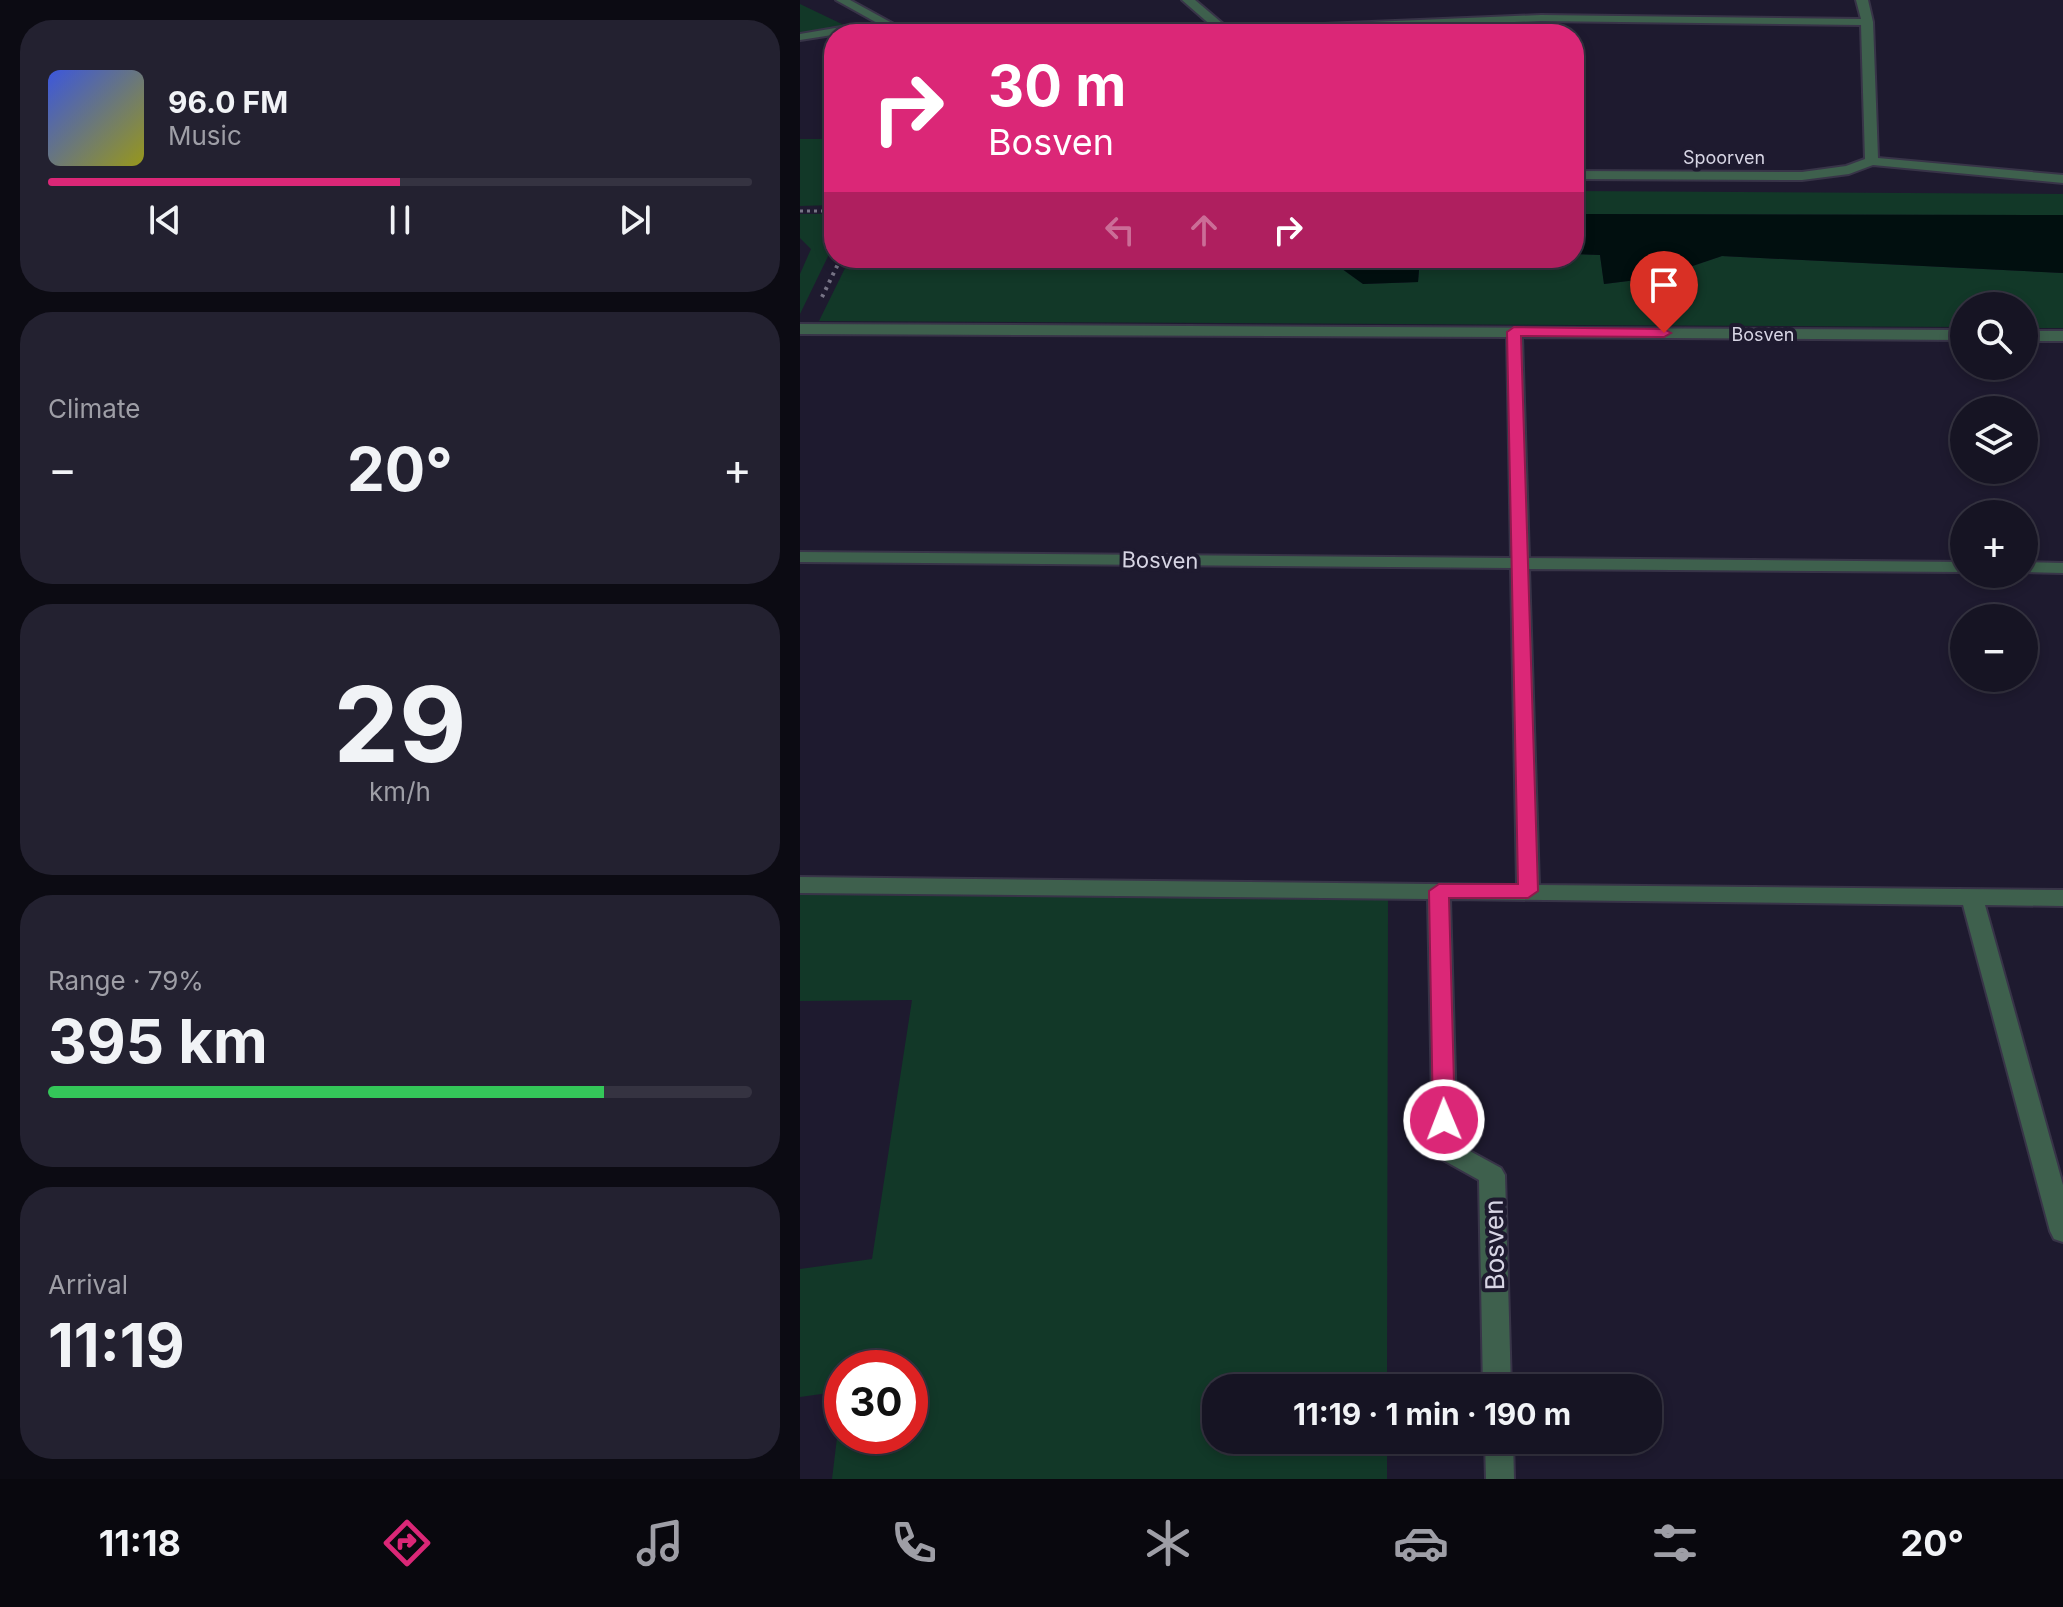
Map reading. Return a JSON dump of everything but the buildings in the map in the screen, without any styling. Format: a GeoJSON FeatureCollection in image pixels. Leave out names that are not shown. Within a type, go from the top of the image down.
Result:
{"type":"FeatureCollection","features":[{"type":"Feature","properties":{"kind":"street"},"geometry":{"type":"LineString","coordinates":[[842,0],[887,24]]}},
{"type":"Feature","properties":{"kind":"street"},"geometry":{"type":"LineString","coordinates":[[1188,0],[1216,24]]}},
{"type":"Feature","properties":{"kind":"street"},"geometry":{"type":"LineString","coordinates":[[1541,18],[1543,0]]}},
{"type":"Feature","properties":{"kind":"street"},"geometry":{"type":"LineString","coordinates":[[1862,0],[1867,22],[1872,161]]}},
{"type":"Feature","properties":{"kind":"street"},"geometry":{"type":"LineString","coordinates":[[1415,24],[1541,18],[1867,22]]}},
{"type":"Feature","properties":{"kind":"street"},"geometry":{"type":"LineString","coordinates":[[800,37],[824,33]]}},
{"type":"Feature","properties":{"kind":"street","name":"Spoorven"},"geometry":{"type":"LineString","coordinates":[[1584,175],[1802,176],[1849,170],[1872,161],[2063,179]]}},
{"type":"Feature","properties":{"kind":"street","name":"Bosven"},"geometry":{"type":"LineString","coordinates":[[800,329],[1950,335]]}},
{"type":"Feature","properties":{"kind":"street"},"geometry":{"type":"LineString","coordinates":[[1514,332],[1528,891]]}},
{"type":"Feature","properties":{"kind":"street"},"geometry":{"type":"LineString","coordinates":[[2038,336],[2063,336]]}},
{"type":"Feature","properties":{"kind":"street","name":"Bosven"},"geometry":{"type":"LineString","coordinates":[[800,557],[1950,567]]}},
{"type":"Feature","properties":{"kind":"street"},"geometry":{"type":"LineString","coordinates":[[2038,567],[2063,568]]}},
{"type":"Feature","properties":{"kind":"street"},"geometry":{"type":"LineString","coordinates":[[800,885],[2063,898]]}},
{"type":"Feature","properties":{"kind":"street","name":"Bosven"},"geometry":{"type":"LineString","coordinates":[[1439,891],[1445,1149],[1492,1175],[1497,1374]]}},
{"type":"Feature","properties":{"kind":"street"},"geometry":{"type":"LineString","coordinates":[[1972,897],[2063,1231]]}},
{"type":"Feature","properties":{"kind":"street"},"geometry":{"type":"LineString","coordinates":[[1499,1454],[1500,1479]]}},
{"type":"Feature","properties":{"kind":"path"},"geometry":{"type":"LineString","coordinates":[[800,211],[824,211]]}},
{"type":"Feature","properties":{"kind":"green space"},"geometry":{"type":"Polygon","coordinates":[[[800,4],[842,24],[824,24],[824,30],[800,34],[800,4]]]}},
{"type":"Feature","properties":{"kind":"green space"},"geometry":{"type":"Polygon","coordinates":[[[800,139],[824,139],[824,205],[800,206],[800,139]]]}},
{"type":"Feature","properties":{"kind":"green space"},"geometry":{"type":"Polygon","coordinates":[[[1584,191],[2063,194],[2063,215],[1584,214],[1584,191]]]}},
{"type":"Feature","properties":{"kind":"green space"},"geometry":{"type":"Polygon","coordinates":[[[800,214],[824,214],[824,265],[800,314],[800,274],[811,249],[800,238],[800,214]]]}},
{"type":"Feature","properties":{"kind":"green space"},"geometry":{"type":"Polygon","coordinates":[[[1584,254],[1600,255],[1604,284],[1660,277],[1722,256],[2063,273],[2063,328],[2038,328],[2038,292],[1950,292],[1950,327],[819,321],[845,268],[1341,268],[1363,284],[1418,282],[1419,268],[1584,268],[1584,254]]]}},
{"type":"Feature","properties":{"kind":"green space"},"geometry":{"type":"Polygon","coordinates":[[[800,893],[1388,897],[1387,1374],[1202,1374],[1202,1454],[1387,1454],[1387,1479],[832,1479],[835,1454],[928,1454],[928,1350],[824,1350],[824,1394],[800,1397],[800,1269],[872,1259],[912,1000],[800,1001],[800,893]]]}},
{"type":"Feature","properties":{"kind":"shaded area"},"geometry":{"type":"Polygon","coordinates":[[[1584,214],[2063,215],[2063,273],[1722,256],[1660,277],[1604,284],[1600,255],[1584,254],[1584,214]]]}},
{"type":"Feature","properties":{"kind":"shaded area"},"geometry":{"type":"Polygon","coordinates":[[[1341,268],[1419,268],[1418,282],[1363,284],[1341,268]]]}},
{"type":"Feature","properties":{"kind":"route"},"geometry":{"type":"LineString","coordinates":[[1444,1120],[1439,891],[1528,891],[1514,332],[1664,333]]}}]}
